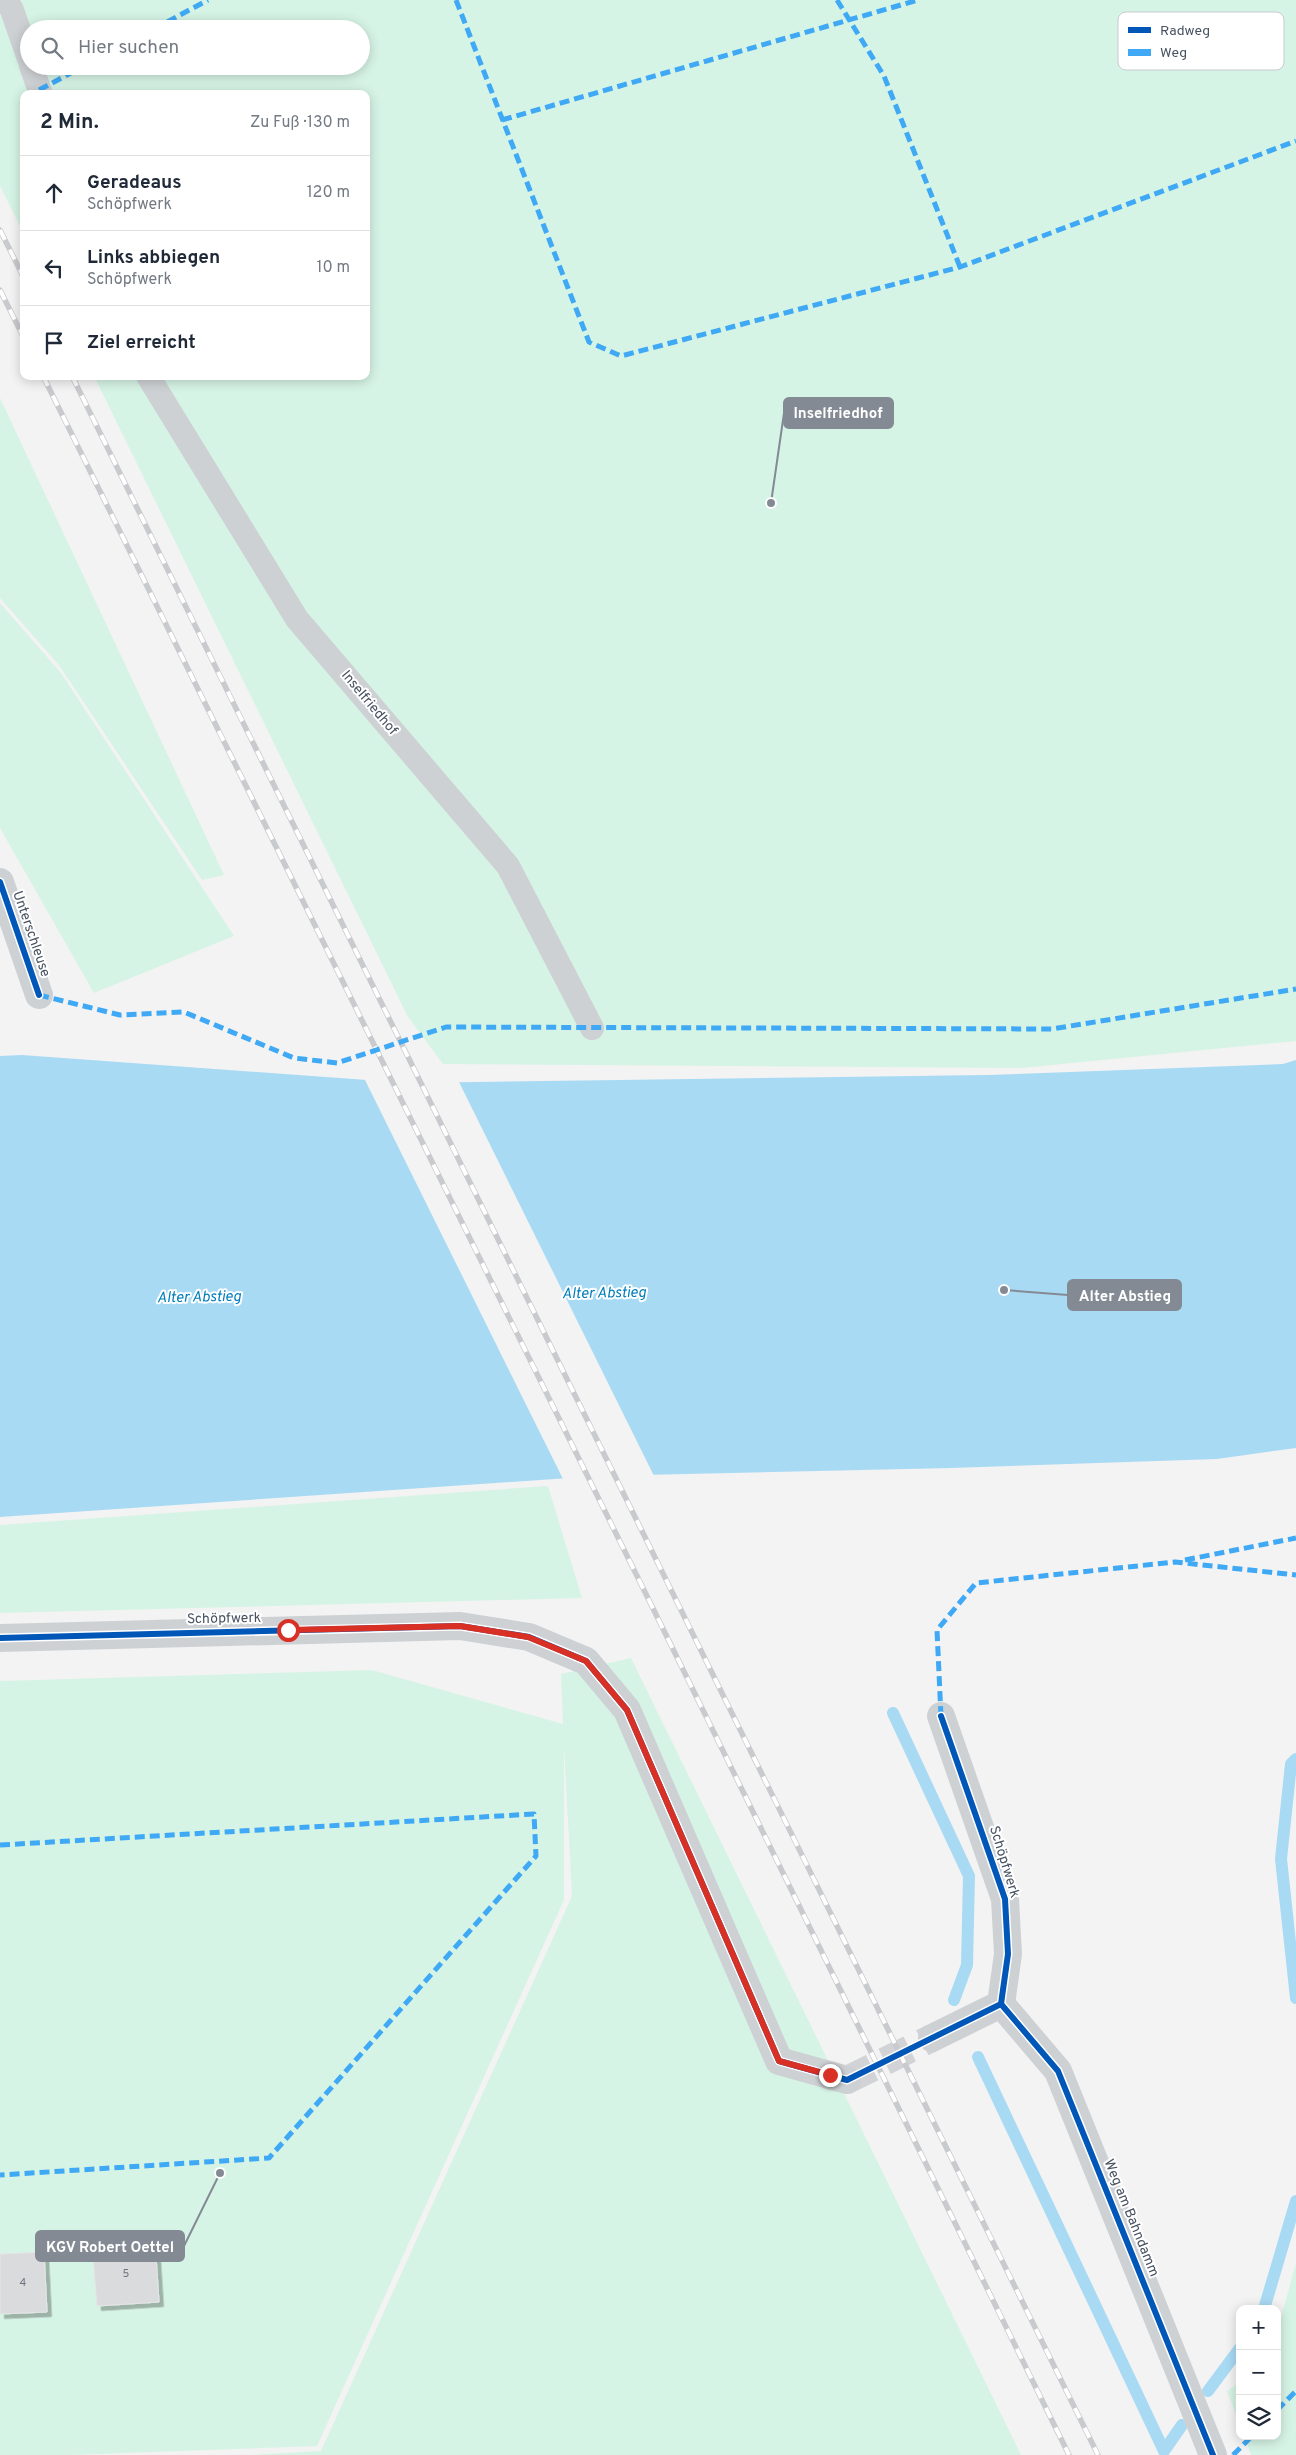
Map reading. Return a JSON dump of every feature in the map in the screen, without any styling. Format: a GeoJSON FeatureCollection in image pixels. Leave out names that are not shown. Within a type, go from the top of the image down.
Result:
{"type":"FeatureCollection","features":[{"type":"Feature","properties":{"kind":"street","name":"Unterschleuse"},"geometry":{"type":"LineString","coordinates":[[0,882],[39,995]]}},
{"type":"Feature","properties":{"kind":"street","name":"Schöpfwerk"},"geometry":{"type":"LineString","coordinates":[[0,1638],[460,1626],[528,1637],[586,1661],[627,1710],[779,2061],[847,2080]]}},
{"type":"Feature","properties":{"kind":"street","name":"Schöpfwerk"},"geometry":{"type":"LineString","coordinates":[[942,1716],[1005,1899],[1008,1954],[1001,2004]]}},
{"type":"Feature","properties":{"kind":"street"},"geometry":{"type":"LineString","coordinates":[[932,2038],[1001,2004]]}},
{"type":"Feature","properties":{"kind":"street","name":"Weg am Bahndamm"},"geometry":{"type":"LineString","coordinates":[[1001,2004],[1058,2071],[1213,2455]]}},
{"type":"Feature","properties":{"kind":"lane"},"geometry":{"type":"LineString","coordinates":[[6,0],[12,10],[20,33]]}},
{"type":"Feature","properties":{"kind":"lane"},"geometry":{"type":"LineString","coordinates":[[34,75],[39,90]]}},
{"type":"Feature","properties":{"kind":"lane","name":"Inselfriedhof"},"geometry":{"type":"LineString","coordinates":[[150,380],[298,619],[508,866],[592,1028]]}},
{"type":"Feature","properties":{"kind":"green space"},"geometry":{"type":"Polygon","coordinates":[[[0,0],[1296,0],[1296,1041],[1022,1068],[443,1064],[408,1017],[96,380],[370,380],[370,90],[20,90],[20,226],[0,186],[0,0]]]}},
{"type":"Feature","properties":{"kind":"green space"},"geometry":{"type":"Polygon","coordinates":[[[0,398],[224,875],[202,880],[59,665],[0,598],[0,398]]]}},
{"type":"Feature","properties":{"kind":"green space"},"geometry":{"type":"Polygon","coordinates":[[[0,603],[61,673],[234,936],[94,993],[0,828],[0,603]]]}},
{"type":"Feature","properties":{"kind":"green space"},"geometry":{"type":"Polygon","coordinates":[[[548,1486],[582,1598],[0,1613],[0,1525],[548,1486]]]}},
{"type":"Feature","properties":{"kind":"green space"},"geometry":{"type":"Polygon","coordinates":[[[631,1658],[1021,2455],[250,2455],[321,2451],[572,1896],[564,1747],[564,1900],[317,2446],[72,2455],[0,2455],[0,1681],[372,1670],[563,1724],[561,1674],[631,1658]]]}},
{"type":"Feature","properties":{"kind":"green space"},"geometry":{"type":"Polygon","coordinates":[[[1296,2263],[1296,2455],[1251,2455],[1245,2440],[1281,2440],[1281,2317],[1296,2263]]]}},
{"type":"Feature","properties":{"kind":"green space"},"geometry":{"type":"Polygon","coordinates":[[[1236,2385],[1236,2415],[1227,2391],[1236,2385]]]}},
{"type":"Feature","properties":{"kind":"water"},"geometry":{"type":"Polygon","coordinates":[[[22,1055],[408,1083],[988,1075],[1283,1064],[1296,1060],[1296,1448],[1217,1459],[951,1468],[598,1476],[0,1517],[0,1056],[22,1055]]]}},
{"type":"Feature","properties":{"kind":"pier"},"geometry":{"type":"Polygon","coordinates":[[[364,1078],[408,1081],[458,1080],[655,1478],[564,1481],[364,1078]]]}},
{"type":"Feature","properties":{"kind":"building"},"geometry":{"type":"Polygon","coordinates":[[[155,2241],[159,2302],[97,2306],[92,2245],[155,2241]]]}},
{"type":"Feature","properties":{"kind":"building"},"geometry":{"type":"Polygon","coordinates":[[[44,2252],[47,2312],[0,2314],[0,2254],[44,2252]]]}},
{"type":"Feature","properties":{"kind":"waterway"},"geometry":{"type":"LineString","coordinates":[[893,1713],[969,1876],[967,1965],[954,2000]]}},
{"type":"Feature","properties":{"kind":"waterway"},"geometry":{"type":"LineString","coordinates":[[1296,1759],[1291,1764],[1281,1859],[1296,1998]]}},
{"type":"Feature","properties":{"kind":"waterway"},"geometry":{"type":"LineString","coordinates":[[978,2057],[1164,2451],[1182,2425]]}},
{"type":"Feature","properties":{"kind":"waterway"},"geometry":{"type":"LineString","coordinates":[[1265,2305],[1296,2201]]}},
{"type":"Feature","properties":{"kind":"waterway"},"geometry":{"type":"LineString","coordinates":[[1208,2391],[1239,2350]]}},
{"type":"Feature","properties":{"kind":"tunnel"},"geometry":{"type":"LineString","coordinates":[[847,2080],[932,2038]]}},
{"type":"Feature","properties":{"kind":"railway"},"geometry":{"type":"LineString","coordinates":[[0,230],[20,270]]}},
{"type":"Feature","properties":{"kind":"railway"},"geometry":{"type":"LineString","coordinates":[[0,290],[20,330]]}},
{"type":"Feature","properties":{"kind":"railway"},"geometry":{"type":"LineString","coordinates":[[45,380],[641,1584],[1069,2455]]}},
{"type":"Feature","properties":{"kind":"railway"},"geometry":{"type":"LineString","coordinates":[[74,380],[1098,2455]]}},
{"type":"Feature","properties":{"kind":"marked path"},"geometry":{"type":"LineString","coordinates":[[171,20],[208,0]]}},
{"type":"Feature","properties":{"kind":"marked path"},"geometry":{"type":"LineString","coordinates":[[456,0],[589,342],[621,356],[960,267],[1296,141]]}},
{"type":"Feature","properties":{"kind":"marked path"},"geometry":{"type":"LineString","coordinates":[[837,0],[884,76],[960,267]]}},
{"type":"Feature","properties":{"kind":"marked path"},"geometry":{"type":"LineString","coordinates":[[502,120],[918,0]]}},
{"type":"Feature","properties":{"kind":"marked path"},"geometry":{"type":"LineString","coordinates":[[39,90],[67,75]]}},
{"type":"Feature","properties":{"kind":"marked path"},"geometry":{"type":"LineString","coordinates":[[39,995],[120,1015],[184,1012],[294,1058],[337,1063],[446,1027],[1052,1029],[1296,989]]}},
{"type":"Feature","properties":{"kind":"marked path"},"geometry":{"type":"LineString","coordinates":[[1185,1560],[1296,1538]]}},
{"type":"Feature","properties":{"kind":"marked path"},"geometry":{"type":"LineString","coordinates":[[941,1716],[937,1630],[976,1583],[1175,1562],[1296,1575]]}},
{"type":"Feature","properties":{"kind":"marked path"},"geometry":{"type":"LineString","coordinates":[[0,1845],[534,1814],[536,1856],[269,2158],[0,2175]]}},
{"type":"Feature","properties":{"kind":"marked path"},"geometry":{"type":"LineString","coordinates":[[1281,2406],[1296,2391]]}},
{"type":"Feature","properties":{"kind":"marked path"},"geometry":{"type":"LineString","coordinates":[[1233,2455],[1248,2440]]}},
{"type":"Feature","properties":{"kind":"cycle path"},"geometry":{"type":"LineString","coordinates":[[0,882],[39,995]]}},
{"type":"Feature","properties":{"kind":"cycle path"},"geometry":{"type":"LineString","coordinates":[[0,1638],[460,1626],[529,1637],[586,1661],[627,1710],[779,2061],[847,2080],[1001,2004],[1008,1954],[1005,1899],[941,1716]]}},
{"type":"Feature","properties":{"kind":"cycle path"},"geometry":{"type":"LineString","coordinates":[[1001,2004],[1058,2071],[1213,2455]]}},
{"type":"Feature","properties":{"kind":"place","name":"Inselfriedhof"},"geometry":{"type":"Point","coordinates":[771,503]}},
{"type":"Feature","properties":{"kind":"place","name":"Alter Abstieg"},"geometry":{"type":"Point","coordinates":[1004,1290]}},
{"type":"Feature","properties":{"kind":"place","name":"KGV Robert Oettel"},"geometry":{"type":"Point","coordinates":[220,2173]}},
{"type":"Feature","properties":{"kind":"route"},"geometry":{"type":"LineString","coordinates":[[288,1630],[460,1626],[528,1637],[586,1661],[627,1710],[779,2061],[830,2075]]}}]}
